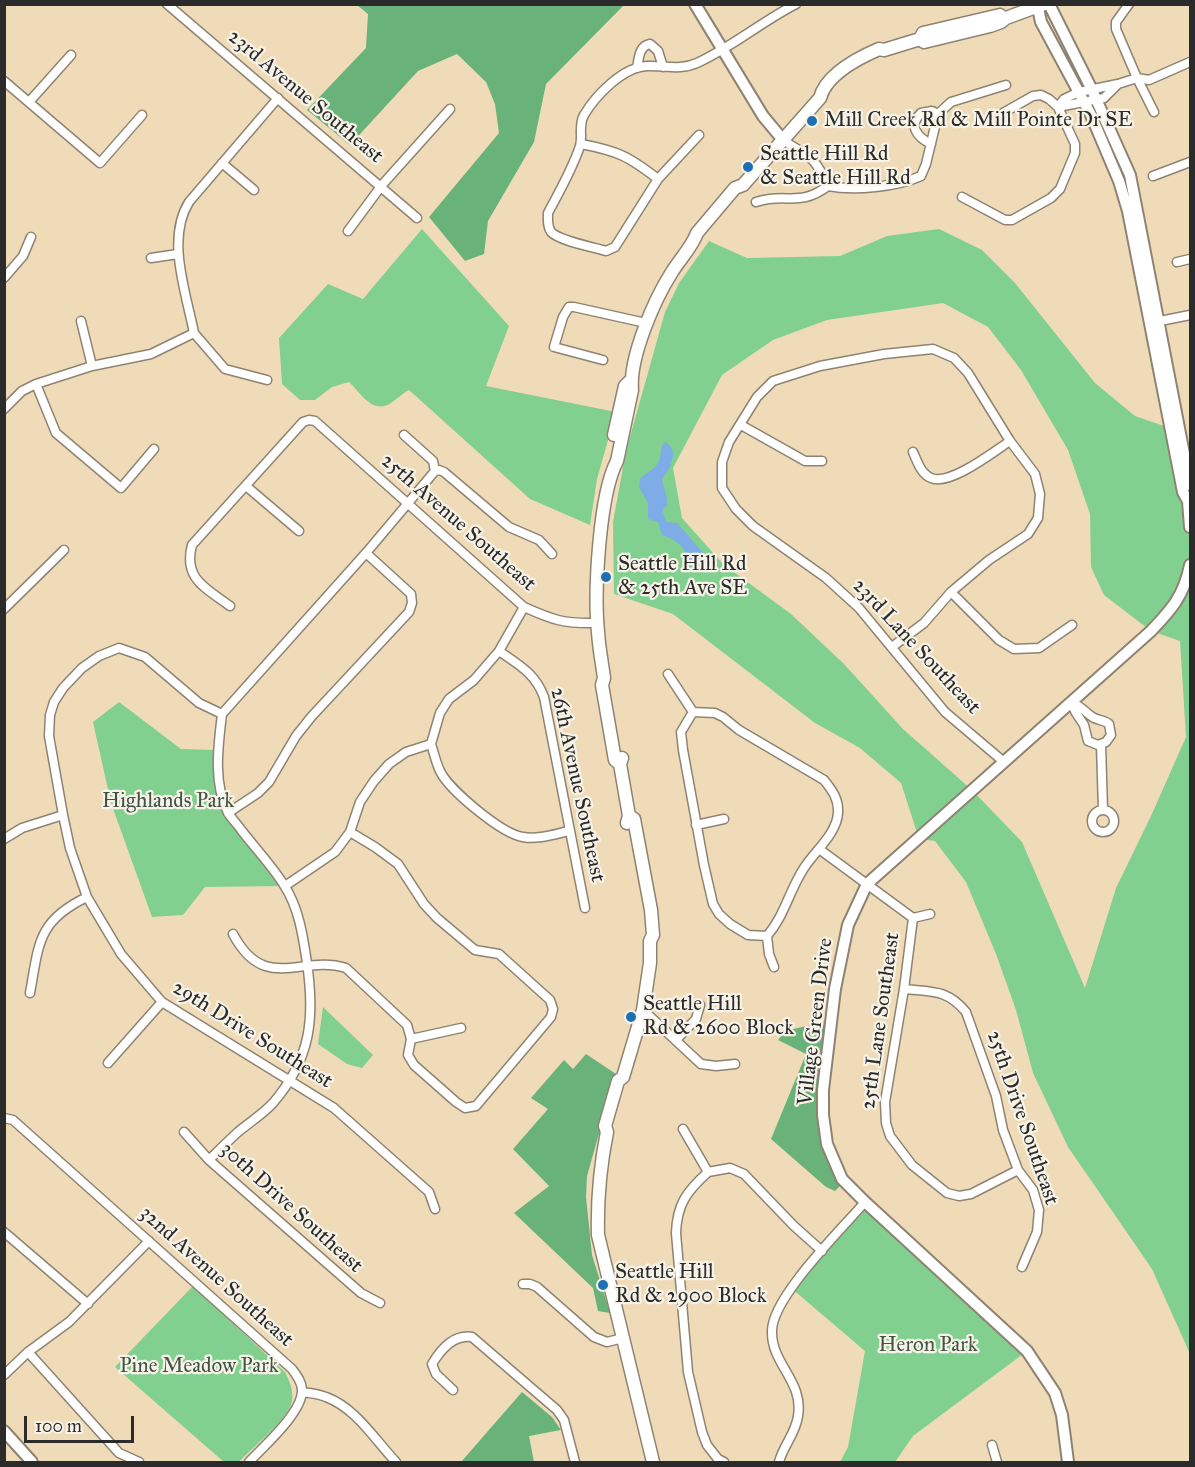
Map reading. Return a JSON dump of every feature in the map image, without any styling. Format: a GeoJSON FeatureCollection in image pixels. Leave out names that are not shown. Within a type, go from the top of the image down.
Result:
{"type":"FeatureCollection","features":[{"type":"Feature","properties":{"kind":"main road"},"geometry":{"type":"LineString","coordinates":[[653,1462],[598,1235],[597,1198],[599,1170],[607,1132],[613,1127],[625,1083],[623,1077],[643,1010],[650,963],[650,941],[646,934],[627,822],[629,816],[620,764],[622,758],[609,683],[604,678],[597,623],[599,554],[606,495],[617,461],[633,390],[631,380],[646,323],[671,273],[694,241],[702,238],[741,193],[743,185],[820,98],[828,96],[852,72],[882,55],[884,50],[920,39],[924,42],[1001,22],[1005,18],[1042,5]]}},
{"type":"Feature","properties":{"kind":"street","name":"23rd Avenue Southeast"},"geometry":{"type":"LineString","coordinates":[[167,4],[417,218]]}},
{"type":"Feature","properties":{"kind":"street"},"geometry":{"type":"LineString","coordinates":[[695,4],[762,116],[783,140],[812,157],[828,186]]}},
{"type":"Feature","properties":{"kind":"street"},"geometry":{"type":"LineString","coordinates":[[699,135],[658,179],[615,247],[606,251],[557,237],[549,230],[548,213],[581,144],[579,130],[583,116],[615,79],[629,70],[646,66],[683,68],[723,50],[783,7],[796,4]]}},
{"type":"Feature","properties":{"kind":"street"},"geometry":{"type":"LineString","coordinates":[[1129,4],[1116,22],[1116,29],[1154,112]]}},
{"type":"Feature","properties":{"kind":"street"},"geometry":{"type":"LineString","coordinates":[[1042,5],[1094,95],[1130,175],[1160,321],[1189,493],[1191,526]]}},
{"type":"Feature","properties":{"kind":"street"},"geometry":{"type":"LineString","coordinates":[[1042,5],[1041,22],[1082,97],[1119,181],[1128,211],[1189,493]]}},
{"type":"Feature","properties":{"kind":"street"},"geometry":{"type":"LineString","coordinates":[[637,68],[641,51],[644,46],[650,44],[658,51],[663,67]]}},
{"type":"Feature","properties":{"kind":"street"},"geometry":{"type":"LineString","coordinates":[[29,102],[70,55]]}},
{"type":"Feature","properties":{"kind":"street"},"geometry":{"type":"LineString","coordinates":[[1058,106],[1064,99],[1094,95],[1104,98],[1118,84],[1137,78],[1149,80],[1191,62]]}},
{"type":"Feature","properties":{"kind":"street"},"geometry":{"type":"LineString","coordinates":[[4,81],[100,163],[141,115]]}},
{"type":"Feature","properties":{"kind":"street"},"geometry":{"type":"LineString","coordinates":[[756,202],[769,198],[791,200],[805,198],[817,194],[828,186],[841,188],[908,182],[921,176],[938,114],[951,102],[1006,85]]}},
{"type":"Feature","properties":{"kind":"street"},"geometry":{"type":"LineString","coordinates":[[962,197],[1005,220],[1012,220],[1051,198],[1060,189],[1075,153],[1072,136],[1058,106],[1041,95],[1033,96],[1003,113]]}},
{"type":"Feature","properties":{"kind":"street"},"geometry":{"type":"LineString","coordinates":[[267,380],[225,369],[194,333],[178,254],[178,229],[182,214],[189,202],[278,98]]}},
{"type":"Feature","properties":{"kind":"street"},"geometry":{"type":"LineString","coordinates":[[348,231],[381,185],[450,109]]}},
{"type":"Feature","properties":{"kind":"street"},"geometry":{"type":"LineString","coordinates":[[931,144],[916,134],[914,123],[921,113],[932,111],[938,114]]}},
{"type":"Feature","properties":{"kind":"street"},"geometry":{"type":"LineString","coordinates":[[581,144],[616,151],[634,160],[658,179]]}},
{"type":"Feature","properties":{"kind":"street"},"geometry":{"type":"LineString","coordinates":[[1154,176],[1191,162]]}},
{"type":"Feature","properties":{"kind":"street"},"geometry":{"type":"LineString","coordinates":[[222,163],[254,190]]}},
{"type":"Feature","properties":{"kind":"street"},"geometry":{"type":"LineString","coordinates":[[4,278],[23,256],[31,237]]}},
{"type":"Feature","properties":{"kind":"street"},"geometry":{"type":"LineString","coordinates":[[151,258],[178,254]]}},
{"type":"Feature","properties":{"kind":"street"},"geometry":{"type":"LineString","coordinates":[[1177,262],[1191,259]]}},
{"type":"Feature","properties":{"kind":"street"},"geometry":{"type":"LineString","coordinates":[[603,360],[554,347],[563,317],[569,307],[646,323]]}},
{"type":"Feature","properties":{"kind":"street"},"geometry":{"type":"LineString","coordinates":[[1160,321],[1191,315]]}},
{"type":"Feature","properties":{"kind":"street"},"geometry":{"type":"LineString","coordinates":[[81,321],[92,366]]}},
{"type":"Feature","properties":{"kind":"street"},"geometry":{"type":"LineString","coordinates":[[4,409],[22,391],[36,384],[92,366],[151,354],[194,333]]}},
{"type":"Feature","properties":{"kind":"street"},"geometry":{"type":"LineString","coordinates":[[822,461],[805,461],[741,425],[757,397],[773,381],[820,366],[884,354],[933,350],[954,358],[968,373],[1010,441],[1035,474],[1041,494],[1038,518],[1028,534],[989,560],[951,592],[924,623],[892,647]]}},
{"type":"Feature","properties":{"kind":"street"},"geometry":{"type":"LineString","coordinates":[[36,384],[56,433],[121,488],[154,449]]}},
{"type":"Feature","properties":{"kind":"street","name":"25th Avenue Southeast"},"geometry":{"type":"LineString","coordinates":[[246,486],[303,422],[315,421],[524,607],[548,618],[571,624],[597,623]]}},
{"type":"Feature","properties":{"kind":"street","name":"23rd Lane Southeast"},"geometry":{"type":"LineString","coordinates":[[741,425],[729,442],[722,462],[722,488],[736,509],[753,526],[826,578],[859,608],[945,712],[1004,762]]}},
{"type":"Feature","properties":{"kind":"street"},"geometry":{"type":"LineString","coordinates":[[404,435],[433,461],[437,470],[508,527],[539,540],[552,554]]}},
{"type":"Feature","properties":{"kind":"street"},"geometry":{"type":"LineString","coordinates":[[913,452],[920,467],[929,478],[941,481],[956,475],[1010,441]]}},
{"type":"Feature","properties":{"kind":"street"},"geometry":{"type":"LineString","coordinates":[[209,1160],[273,1102],[290,1080],[303,1057],[310,1034],[311,993],[302,925],[285,886],[228,813],[219,783],[217,750],[222,714],[437,470]]}},
{"type":"Feature","properties":{"kind":"street"},"geometry":{"type":"LineString","coordinates":[[230,606],[201,585],[193,576],[189,564],[192,545],[246,486],[299,531]]}},
{"type":"Feature","properties":{"kind":"street"},"geometry":{"type":"LineString","coordinates":[[4,609],[64,550]]}},
{"type":"Feature","properties":{"kind":"street"},"geometry":{"type":"LineString","coordinates":[[228,813],[258,793],[269,782],[296,736],[409,612],[412,603],[411,594],[366,553]]}},
{"type":"Feature","properties":{"kind":"street","name":"Village Green Drive"},"geometry":{"type":"LineString","coordinates":[[1068,1462],[1062,1414],[1055,1393],[1027,1351],[865,1203],[842,1179],[827,1144],[823,1115],[823,1090],[836,989],[848,925],[867,884],[1150,631],[1175,605],[1187,582],[1191,566]]}},
{"type":"Feature","properties":{"kind":"street"},"geometry":{"type":"LineString","coordinates":[[951,592],[999,640],[1014,649],[1040,648],[1072,625]]}},
{"type":"Feature","properties":{"kind":"street"},"geometry":{"type":"LineString","coordinates":[[524,607],[499,651],[474,680],[449,699],[440,713],[431,744],[440,771],[451,788],[508,831],[523,838],[570,831]]}},
{"type":"Feature","properties":{"kind":"street","name":"29th Drive Southeast"},"geometry":{"type":"LineString","coordinates":[[222,714],[199,704],[145,657],[119,648],[99,656],[82,668],[63,688],[54,702],[48,736],[70,848],[87,897],[121,954],[162,1002],[334,1108],[429,1192],[435,1209]]}},
{"type":"Feature","properties":{"kind":"street","name":"26th Avenue Southeast"},"geometry":{"type":"LineString","coordinates":[[499,651],[532,675],[542,691],[585,908]]}},
{"type":"Feature","properties":{"kind":"street"},"geometry":{"type":"LineString","coordinates":[[668,674],[693,712]]}},
{"type":"Feature","properties":{"kind":"street"},"geometry":{"type":"LineString","coordinates":[[1071,702],[1083,707],[1092,717],[1102,719],[1109,724],[1110,738],[1101,745],[1093,744],[1087,738],[1084,725],[1071,702]]}},
{"type":"Feature","properties":{"kind":"street"},"geometry":{"type":"LineString","coordinates":[[693,712],[715,713],[723,717],[739,730],[824,780],[833,791],[838,803],[838,816],[790,891],[783,915],[766,936]]}},
{"type":"Feature","properties":{"kind":"street"},"geometry":{"type":"LineString","coordinates":[[693,712],[681,732],[709,892],[719,914],[748,935],[766,936]]}},
{"type":"Feature","properties":{"kind":"street"},"geometry":{"type":"LineString","coordinates":[[285,886],[335,852],[350,832],[360,802],[389,764],[406,752],[431,744]]}},
{"type":"Feature","properties":{"kind":"street"},"geometry":{"type":"LineString","coordinates":[[1101,745],[1103,810]]}},
{"type":"Feature","properties":{"kind":"street"},"geometry":{"type":"LineString","coordinates":[[4,838],[22,828],[63,815]]}},
{"type":"Feature","properties":{"kind":"street"},"geometry":{"type":"LineString","coordinates":[[696,825],[724,819]]}},
{"type":"Feature","properties":{"kind":"street"},"geometry":{"type":"LineString","coordinates":[[233,934],[240,947],[253,960],[271,967],[285,970],[334,964],[346,968],[407,1025],[411,1039],[408,1055],[414,1065],[465,1108],[476,1106],[551,1017],[554,1009],[550,1000],[499,954],[475,950],[424,904],[398,864],[350,832]]}},
{"type":"Feature","properties":{"kind":"street"},"geometry":{"type":"LineString","coordinates":[[819,849],[867,884]]}},
{"type":"Feature","properties":{"kind":"street","name":"25th Lane Southeast"},"geometry":{"type":"LineString","coordinates":[[867,884],[913,918],[885,1102],[886,1123],[890,1136],[912,1165],[947,1193],[959,1196],[971,1194],[1018,1170]]}},
{"type":"Feature","properties":{"kind":"street"},"geometry":{"type":"LineString","coordinates":[[30,993],[39,945],[44,932],[60,911],[87,897]]}},
{"type":"Feature","properties":{"kind":"street"},"geometry":{"type":"LineString","coordinates":[[913,918],[930,914]]}},
{"type":"Feature","properties":{"kind":"street"},"geometry":{"type":"LineString","coordinates":[[766,936],[774,967]]}},
{"type":"Feature","properties":{"kind":"street","name":"25th Drive Southeast"},"geometry":{"type":"LineString","coordinates":[[904,989],[946,994],[957,1001],[966,1012],[996,1096],[1003,1130],[1018,1170],[1033,1190],[1039,1210],[1037,1232],[1022,1267]]}},
{"type":"Feature","properties":{"kind":"street"},"geometry":{"type":"LineString","coordinates":[[108,1063],[162,1002]]}},
{"type":"Feature","properties":{"kind":"street"},"geometry":{"type":"LineString","coordinates":[[676,1040],[696,1019],[700,1005]]}},
{"type":"Feature","properties":{"kind":"street"},"geometry":{"type":"LineString","coordinates":[[643,1010],[701,1064],[716,1066],[735,1064]]}},
{"type":"Feature","properties":{"kind":"street"},"geometry":{"type":"LineString","coordinates":[[411,1039],[460,1028]]}},
{"type":"Feature","properties":{"kind":"street","name":"32nd Avenue Southeast"},"geometry":{"type":"LineString","coordinates":[[4,1118],[13,1120],[292,1369],[300,1381],[302,1392]]}},
{"type":"Feature","properties":{"kind":"street"},"geometry":{"type":"LineString","coordinates":[[683,1129],[708,1172]]}},
{"type":"Feature","properties":{"kind":"street","name":"30th Drive Southeast"},"geometry":{"type":"LineString","coordinates":[[184,1131],[209,1160],[361,1293],[380,1303]]}},
{"type":"Feature","properties":{"kind":"street"},"geometry":{"type":"LineString","coordinates":[[724,1462],[707,1445],[688,1372],[676,1215],[684,1198],[708,1172],[730,1168],[744,1174],[794,1226],[822,1251]]}},
{"type":"Feature","properties":{"kind":"street"},"geometry":{"type":"LineString","coordinates":[[779,1462],[794,1433],[799,1399],[795,1384],[774,1350],[771,1329],[791,1287],[865,1203]]}},
{"type":"Feature","properties":{"kind":"street"},"geometry":{"type":"LineString","coordinates":[[4,1232],[88,1304]]}},
{"type":"Feature","properties":{"kind":"street"},"geometry":{"type":"LineString","coordinates":[[4,1375],[28,1352],[69,1322],[148,1241]]}},
{"type":"Feature","properties":{"kind":"street"},"geometry":{"type":"LineString","coordinates":[[523,1284],[537,1287],[594,1337],[607,1342],[623,1338]]}},
{"type":"Feature","properties":{"kind":"street"},"geometry":{"type":"LineString","coordinates":[[453,1390],[436,1374],[432,1364],[439,1351],[455,1339],[464,1335],[472,1337],[557,1410],[564,1420],[575,1462]]}},
{"type":"Feature","properties":{"kind":"street"},"geometry":{"type":"LineString","coordinates":[[28,1352],[119,1453],[139,1462]]}},
{"type":"Feature","properties":{"kind":"street"},"geometry":{"type":"LineString","coordinates":[[249,1462],[291,1416],[299,1404],[302,1392],[326,1396],[342,1406],[355,1416],[392,1461]]}},
{"type":"Feature","properties":{"kind":"street"},"geometry":{"type":"LineString","coordinates":[[4,1431],[32,1462]]}},
{"type":"Feature","properties":{"kind":"street"},"geometry":{"type":"LineString","coordinates":[[992,1445],[997,1462]]}},
{"type":"Feature","properties":{"kind":"green space"},"geometry":{"type":"Polygon","coordinates":[[[357,5],[624,5],[546,84],[534,142],[488,221],[484,254],[465,261],[429,217],[499,133],[495,104],[486,82],[457,54],[418,71],[350,145],[307,110],[366,48],[368,14],[357,5]]]}},
{"type":"Feature","properties":{"kind":"green space"},"geometry":{"type":"Polygon","coordinates":[[[422,229],[509,326],[486,386],[616,412],[597,479],[590,525],[530,499],[409,390],[391,403],[379,406],[369,402],[349,382],[332,387],[315,400],[300,400],[282,384],[279,338],[328,284],[363,299],[422,229]]]}},
{"type":"Feature","properties":{"kind":"green space"},"geometry":{"type":"Polygon","coordinates":[[[939,229],[982,250],[1015,283],[1095,383],[1135,416],[1170,428],[1190,500],[1190,1354],[1152,1269],[1068,1147],[1033,1073],[1016,1010],[966,882],[935,841],[919,839],[901,783],[860,748],[815,723],[673,614],[614,594],[613,522],[626,451],[665,312],[679,283],[709,241],[747,258],[840,256],[887,236],[939,229]],[[943,303],[827,320],[773,340],[722,375],[673,468],[682,518],[723,564],[791,614],[844,664],[903,729],[972,790],[1022,842],[1085,988],[1116,888],[1186,737],[1180,641],[1151,631],[1104,595],[1091,567],[1090,514],[1068,450],[1021,370],[988,327],[943,303]]]}},
{"type":"Feature","properties":{"kind":"green space","name":"Highlands Park"},"geometry":{"type":"Polygon","coordinates":[[[119,702],[181,749],[217,750],[228,813],[285,886],[205,887],[183,915],[152,917],[111,803],[93,722],[119,702]]]}},
{"type":"Feature","properties":{"kind":"green space"},"geometry":{"type":"Polygon","coordinates":[[[323,1007],[373,1055],[362,1068],[347,1064],[318,1044],[323,1007]]]}},
{"type":"Feature","properties":{"kind":"green space"},"geometry":{"type":"Polygon","coordinates":[[[832,1020],[823,1115],[842,1179],[835,1191],[826,1187],[771,1139],[806,1054],[778,1040],[785,1031],[832,1020]]]}},
{"type":"Feature","properties":{"kind":"green space"},"geometry":{"type":"Polygon","coordinates":[[[586,1054],[616,1074],[587,1176],[586,1197],[592,1255],[610,1313],[598,1311],[593,1288],[514,1213],[549,1186],[513,1149],[548,1109],[531,1098],[564,1060],[573,1069],[586,1054]]]}},
{"type":"Feature","properties":{"kind":"green space","name":"Heron Park"},"geometry":{"type":"Polygon","coordinates":[[[865,1202],[1027,1351],[913,1436],[895,1462],[840,1462],[848,1447],[865,1351],[791,1288],[865,1202]]]}},
{"type":"Feature","properties":{"kind":"green space","name":"Pine Meadow Park"},"geometry":{"type":"Polygon","coordinates":[[[193,1286],[285,1372],[289,1380],[292,1401],[287,1412],[239,1462],[224,1462],[115,1367],[193,1286]]]}},
{"type":"Feature","properties":{"kind":"green space"},"geometry":{"type":"Polygon","coordinates":[[[522,1392],[552,1417],[561,1430],[529,1436],[534,1462],[461,1462],[522,1392]]]}},
{"type":"Feature","properties":{"kind":"water"},"geometry":{"type":"Polygon","coordinates":[[[665,442],[670,445],[673,454],[671,465],[662,479],[667,499],[667,506],[664,507],[663,512],[666,522],[677,523],[705,555],[705,560],[700,566],[693,568],[682,547],[662,535],[658,522],[648,519],[648,503],[639,487],[640,479],[657,464],[665,442]]]}},
{"type":"Feature","properties":{"kind":"place","name":"Mill Creek Rd & Mill Pointe Dr SE"},"geometry":{"type":"Point","coordinates":[812,121]}},
{"type":"Feature","properties":{"kind":"place","name":"Seattle Hill Rd & Seattle Hill Rd"},"geometry":{"type":"Point","coordinates":[748,167]}},
{"type":"Feature","properties":{"kind":"place","name":"Seattle Hill Rd & 25th Ave SE"},"geometry":{"type":"Point","coordinates":[606,577]}},
{"type":"Feature","properties":{"kind":"place","name":"Seattle Hill Rd & 2600 Block"},"geometry":{"type":"Point","coordinates":[631,1017]}},
{"type":"Feature","properties":{"kind":"place","name":"Seattle Hill Rd & 2900 Block"},"geometry":{"type":"Point","coordinates":[603,1285]}}]}
